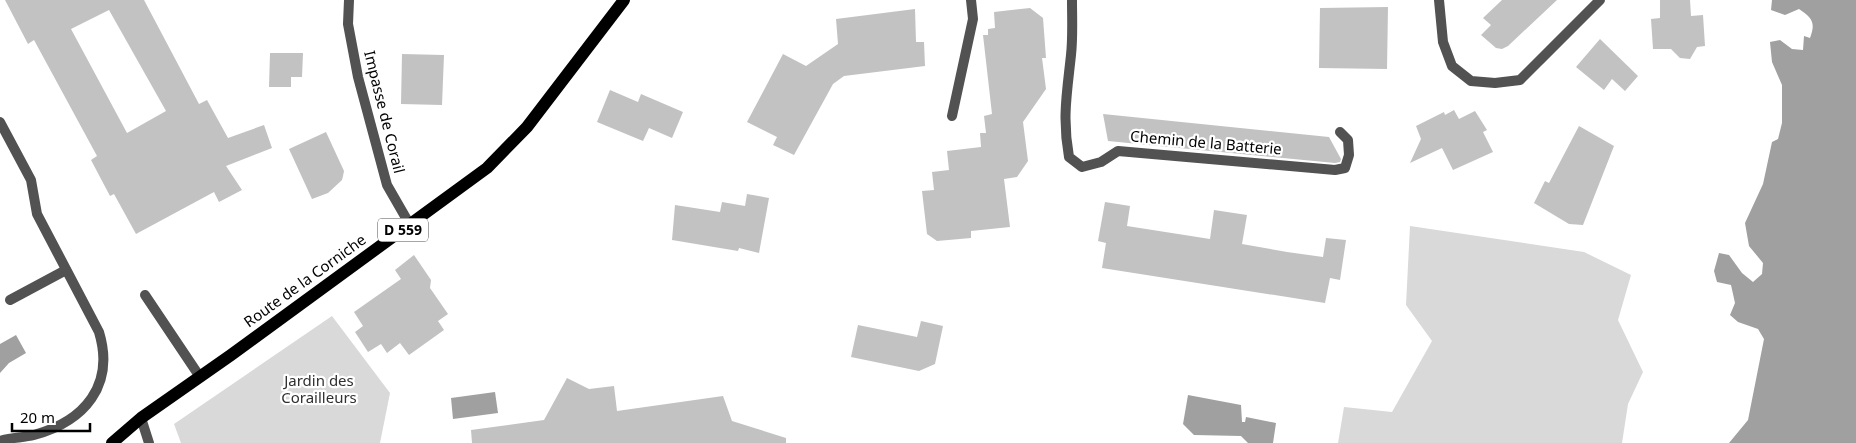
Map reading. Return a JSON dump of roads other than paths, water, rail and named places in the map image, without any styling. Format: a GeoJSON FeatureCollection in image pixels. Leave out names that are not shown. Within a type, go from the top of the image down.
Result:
{"type":"FeatureCollection","features":[{"type":"Feature","properties":{"kind":"main road","name":"Route de la Corniche"},"geometry":{"type":"LineString","coordinates":[[112,443],[141,418],[487,168],[520,134],[624,0]]}},
{"type":"Feature","properties":{"kind":"street","name":"Impasse de Corail"},"geometry":{"type":"LineString","coordinates":[[349,0],[348,24],[358,77],[386,185],[410,225]]}},
{"type":"Feature","properties":{"kind":"street"},"geometry":{"type":"LineString","coordinates":[[952,116],[973,19],[971,0]]}},
{"type":"Feature","properties":{"kind":"street","name":"Chemin de la Batterie"},"geometry":{"type":"LineString","coordinates":[[1072,0],[1072,53],[1065,104],[1065,138],[1068,157],[1082,167],[1101,162],[1118,151],[1335,170],[1345,168],[1349,156],[1348,140],[1340,132]]}},
{"type":"Feature","properties":{"kind":"street"},"geometry":{"type":"LineString","coordinates":[[1439,0],[1443,42],[1452,66],[1471,81],[1495,83],[1520,80],[1600,0]]}},
{"type":"Feature","properties":{"kind":"street"},"geometry":{"type":"LineString","coordinates":[[0,122],[32,180],[37,214],[99,332],[104,347],[104,369],[98,388],[86,406],[68,421],[50,429],[33,435],[7,438],[0,441]]}},
{"type":"Feature","properties":{"kind":"street"},"geometry":{"type":"LineString","coordinates":[[10,300],[66,270]]}},
{"type":"Feature","properties":{"kind":"street"},"geometry":{"type":"LineString","coordinates":[[145,295],[200,377]]}},
{"type":"Feature","properties":{"kind":"street"},"geometry":{"type":"LineString","coordinates":[[141,418],[149,443]]}},
{"type":"Feature","properties":{"kind":"park label","name":"Jardin des Corailleurs"},"geometry":{"type":"Point","coordinates":[319,390]}}]}
